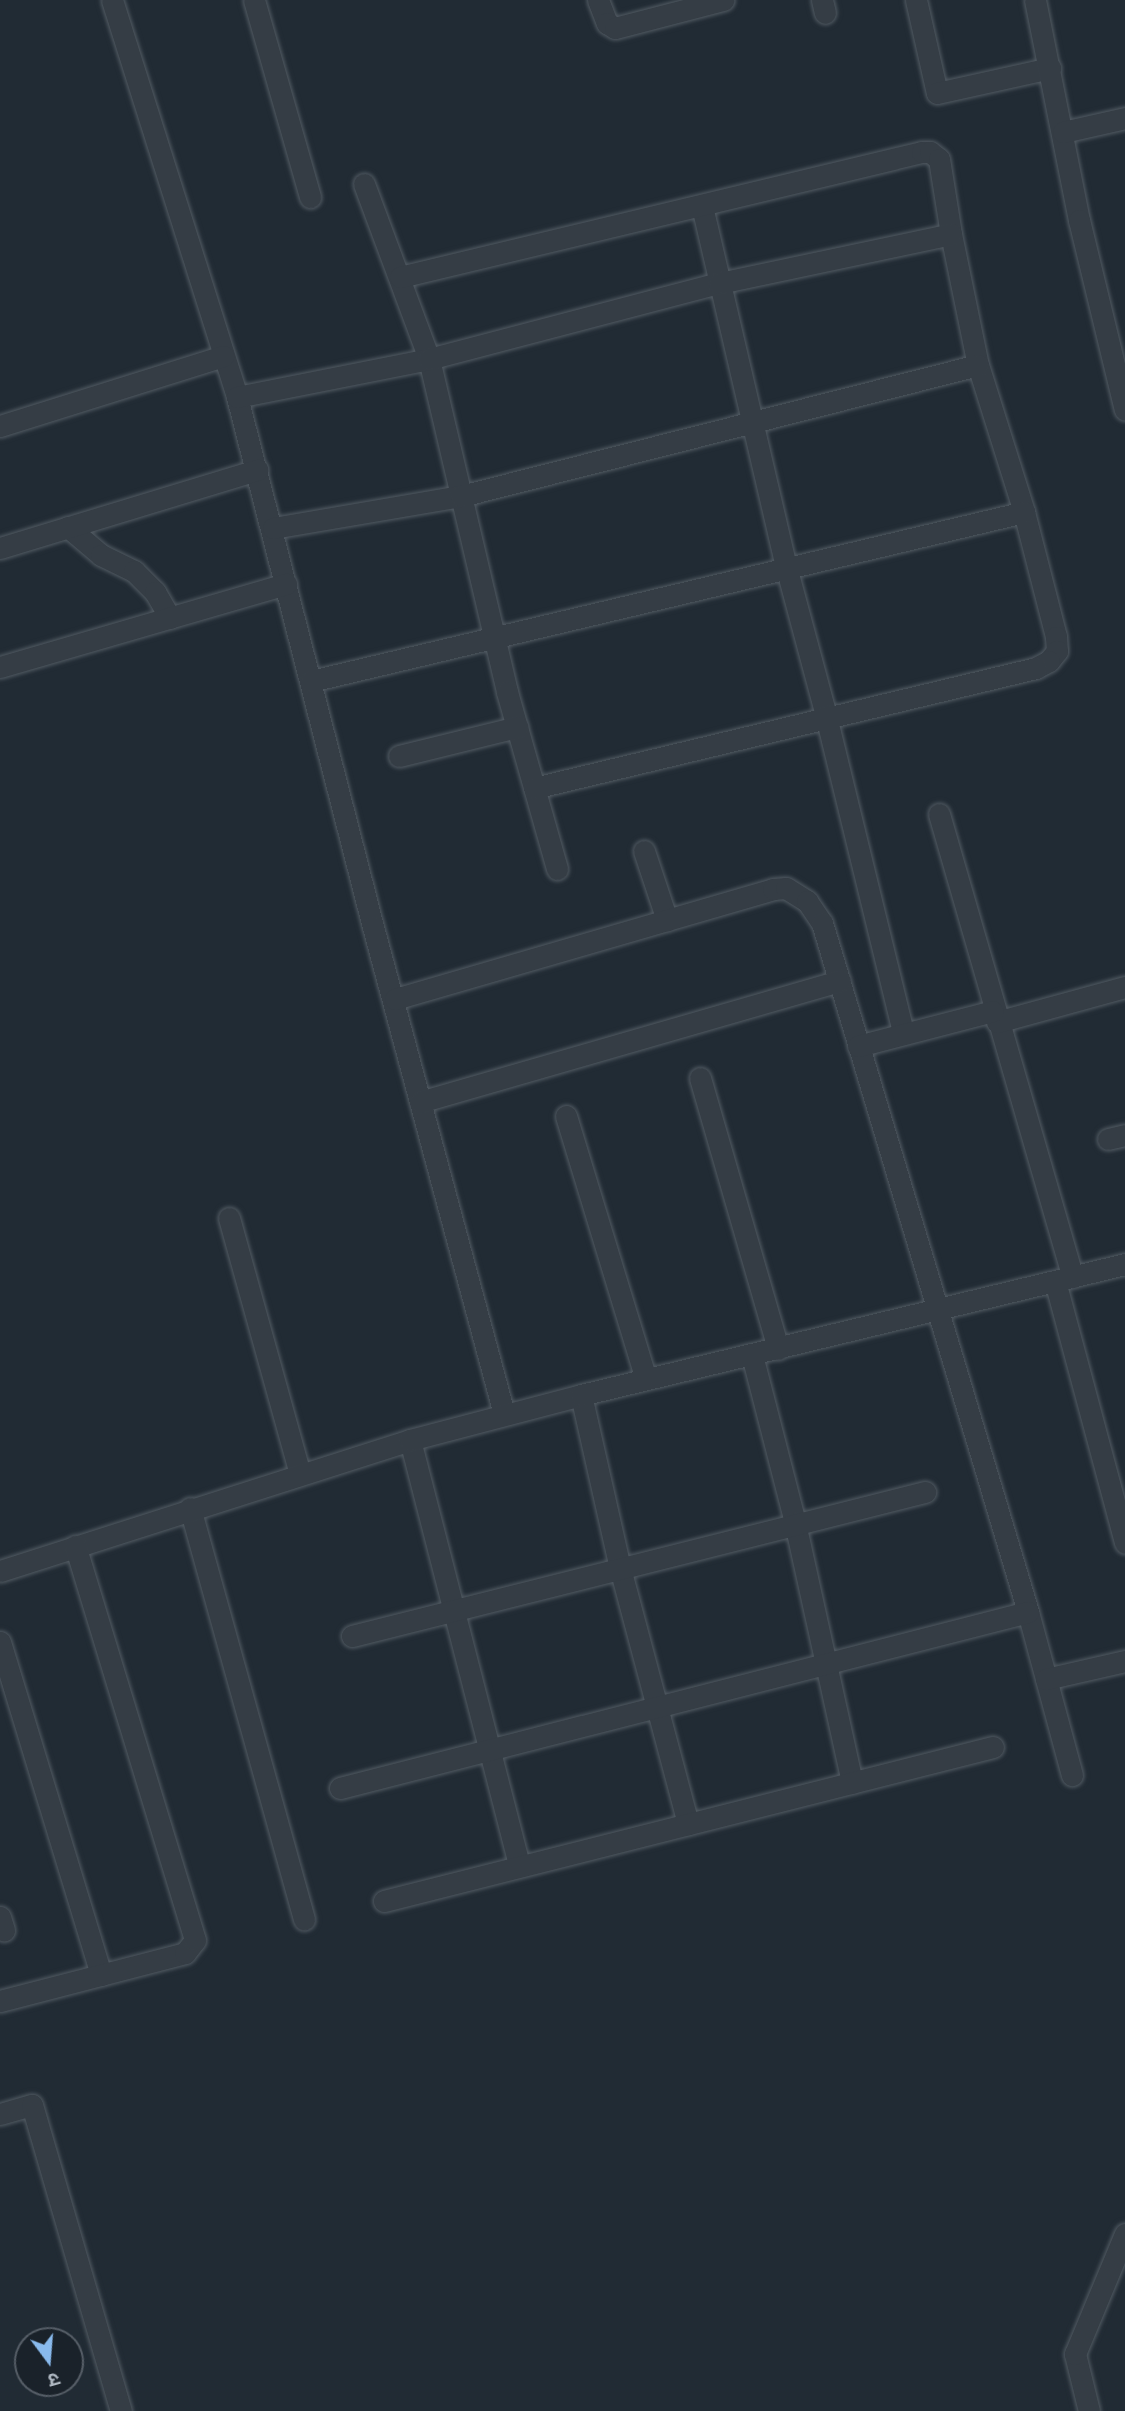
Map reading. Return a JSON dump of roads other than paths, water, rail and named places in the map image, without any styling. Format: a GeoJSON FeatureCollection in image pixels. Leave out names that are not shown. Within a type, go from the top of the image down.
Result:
{"type":"FeatureCollection","features":[{"type":"Feature","properties":{"kind":"street"},"geometry":{"type":"LineString","coordinates":[[254,0],[310,197]]}},
{"type":"Feature","properties":{"kind":"street"},"geometry":{"type":"LineString","coordinates":[[598,0],[607,23],[615,28],[723,0]]}},
{"type":"Feature","properties":{"kind":"street"},"geometry":{"type":"LineString","coordinates":[[916,0],[937,93],[1050,68]]}},
{"type":"Feature","properties":{"kind":"street"},"geometry":{"type":"LineString","coordinates":[[1035,0],[1079,220],[1125,410]]}},
{"type":"Feature","properties":{"kind":"street"},"geometry":{"type":"LineString","coordinates":[[119,2],[237,397],[273,528],[373,927],[395,999],[473,1308],[504,1414]]}},
{"type":"Feature","properties":{"kind":"street"},"geometry":{"type":"LineString","coordinates":[[1063,132],[1125,118]]}},
{"type":"Feature","properties":{"kind":"street"},"geometry":{"type":"LineString","coordinates":[[400,277],[930,152],[939,159],[951,234],[978,365],[1024,512],[1057,651],[1049,661],[1036,668],[826,716],[534,788]]}},
{"type":"Feature","properties":{"kind":"street"},"geometry":{"type":"LineString","coordinates":[[364,184],[429,359],[517,727],[557,869]]}},
{"type":"Feature","properties":{"kind":"street"},"geometry":{"type":"LineString","coordinates":[[702,206],[787,570],[826,716],[903,1032]]}},
{"type":"Feature","properties":{"kind":"street"},"geometry":{"type":"LineString","coordinates":[[237,397],[429,359],[719,284],[951,234]]}},
{"type":"Feature","properties":{"kind":"street"},"geometry":{"type":"LineString","coordinates":[[0,426],[223,356]]}},
{"type":"Feature","properties":{"kind":"street"},"geometry":{"type":"LineString","coordinates":[[273,528],[461,496],[751,420],[978,365]]}},
{"type":"Feature","properties":{"kind":"street"},"geometry":{"type":"LineString","coordinates":[[0,548],[257,470]]}},
{"type":"Feature","properties":{"kind":"street"},"geometry":{"type":"LineString","coordinates":[[311,681],[1024,512]]}},
{"type":"Feature","properties":{"kind":"street"},"geometry":{"type":"LineString","coordinates":[[68,527],[101,555],[134,571],[155,592],[170,618]]}},
{"type":"Feature","properties":{"kind":"street"},"geometry":{"type":"LineString","coordinates":[[0,667],[286,584]]}},
{"type":"Feature","properties":{"kind":"street"},"geometry":{"type":"LineString","coordinates":[[399,756],[517,727]]}},
{"type":"Feature","properties":{"kind":"street"},"geometry":{"type":"LineString","coordinates":[[939,814],[1064,1279],[1125,1543]]}},
{"type":"Feature","properties":{"kind":"street"},"geometry":{"type":"LineString","coordinates":[[644,851],[667,920]]}},
{"type":"Feature","properties":{"kind":"street"},"geometry":{"type":"LineString","coordinates":[[395,999],[773,889],[786,888],[807,901],[822,923],[840,981],[1028,1612],[1072,1775]]}},
{"type":"Feature","properties":{"kind":"street"},"geometry":{"type":"LineString","coordinates":[[421,1102],[840,981]]}},
{"type":"Feature","properties":{"kind":"street"},"geometry":{"type":"LineString","coordinates":[[858,1046],[903,1032],[995,1016],[1125,987]]}},
{"type":"Feature","properties":{"kind":"street"},"geometry":{"type":"LineString","coordinates":[[700,1078],[778,1349]]}},
{"type":"Feature","properties":{"kind":"street"},"geometry":{"type":"LineString","coordinates":[[566,1116],[646,1379]]}},
{"type":"Feature","properties":{"kind":"street"},"geometry":{"type":"LineString","coordinates":[[229,1217],[300,1474]]}},
{"type":"Feature","properties":{"kind":"street"},"geometry":{"type":"LineString","coordinates":[[0,1571],[190,1508],[504,1414],[1125,1264]]}},
{"type":"Feature","properties":{"kind":"street"},"geometry":{"type":"LineString","coordinates":[[752,1355],[795,1523],[852,1783]]}},
{"type":"Feature","properties":{"kind":"street"},"geometry":{"type":"LineString","coordinates":[[580,1395],[620,1568],[688,1824]]}},
{"type":"Feature","properties":{"kind":"street"},"geometry":{"type":"LineString","coordinates":[[410,1440],[519,1866]]}},
{"type":"Feature","properties":{"kind":"street"},"geometry":{"type":"LineString","coordinates":[[352,1636],[925,1492]]}},
{"type":"Feature","properties":{"kind":"street"},"geometry":{"type":"LineString","coordinates":[[190,1508],[304,1919]]}},
{"type":"Feature","properties":{"kind":"street"},"geometry":{"type":"LineString","coordinates":[[0,2001],[186,1953],[195,1940],[75,1546]]}},
{"type":"Feature","properties":{"kind":"street"},"geometry":{"type":"LineString","coordinates":[[340,1788],[1028,1612]]}},
{"type":"Feature","properties":{"kind":"street"},"geometry":{"type":"LineString","coordinates":[[0,1642],[101,1975]]}},
{"type":"Feature","properties":{"kind":"street"},"geometry":{"type":"LineString","coordinates":[[1045,1679],[1125,1661]]}},
{"type":"Feature","properties":{"kind":"street"},"geometry":{"type":"LineString","coordinates":[[384,1901],[993,1747]]}},
{"type":"Feature","properties":{"kind":"street"},"geometry":{"type":"LineString","coordinates":[[0,2114],[32,2105],[121,2411]]}},
{"type":"Feature","properties":{"kind":"street"},"geometry":{"type":"LineString","coordinates":[[1089,2411],[1075,2354],[1125,2234]]}}]}
